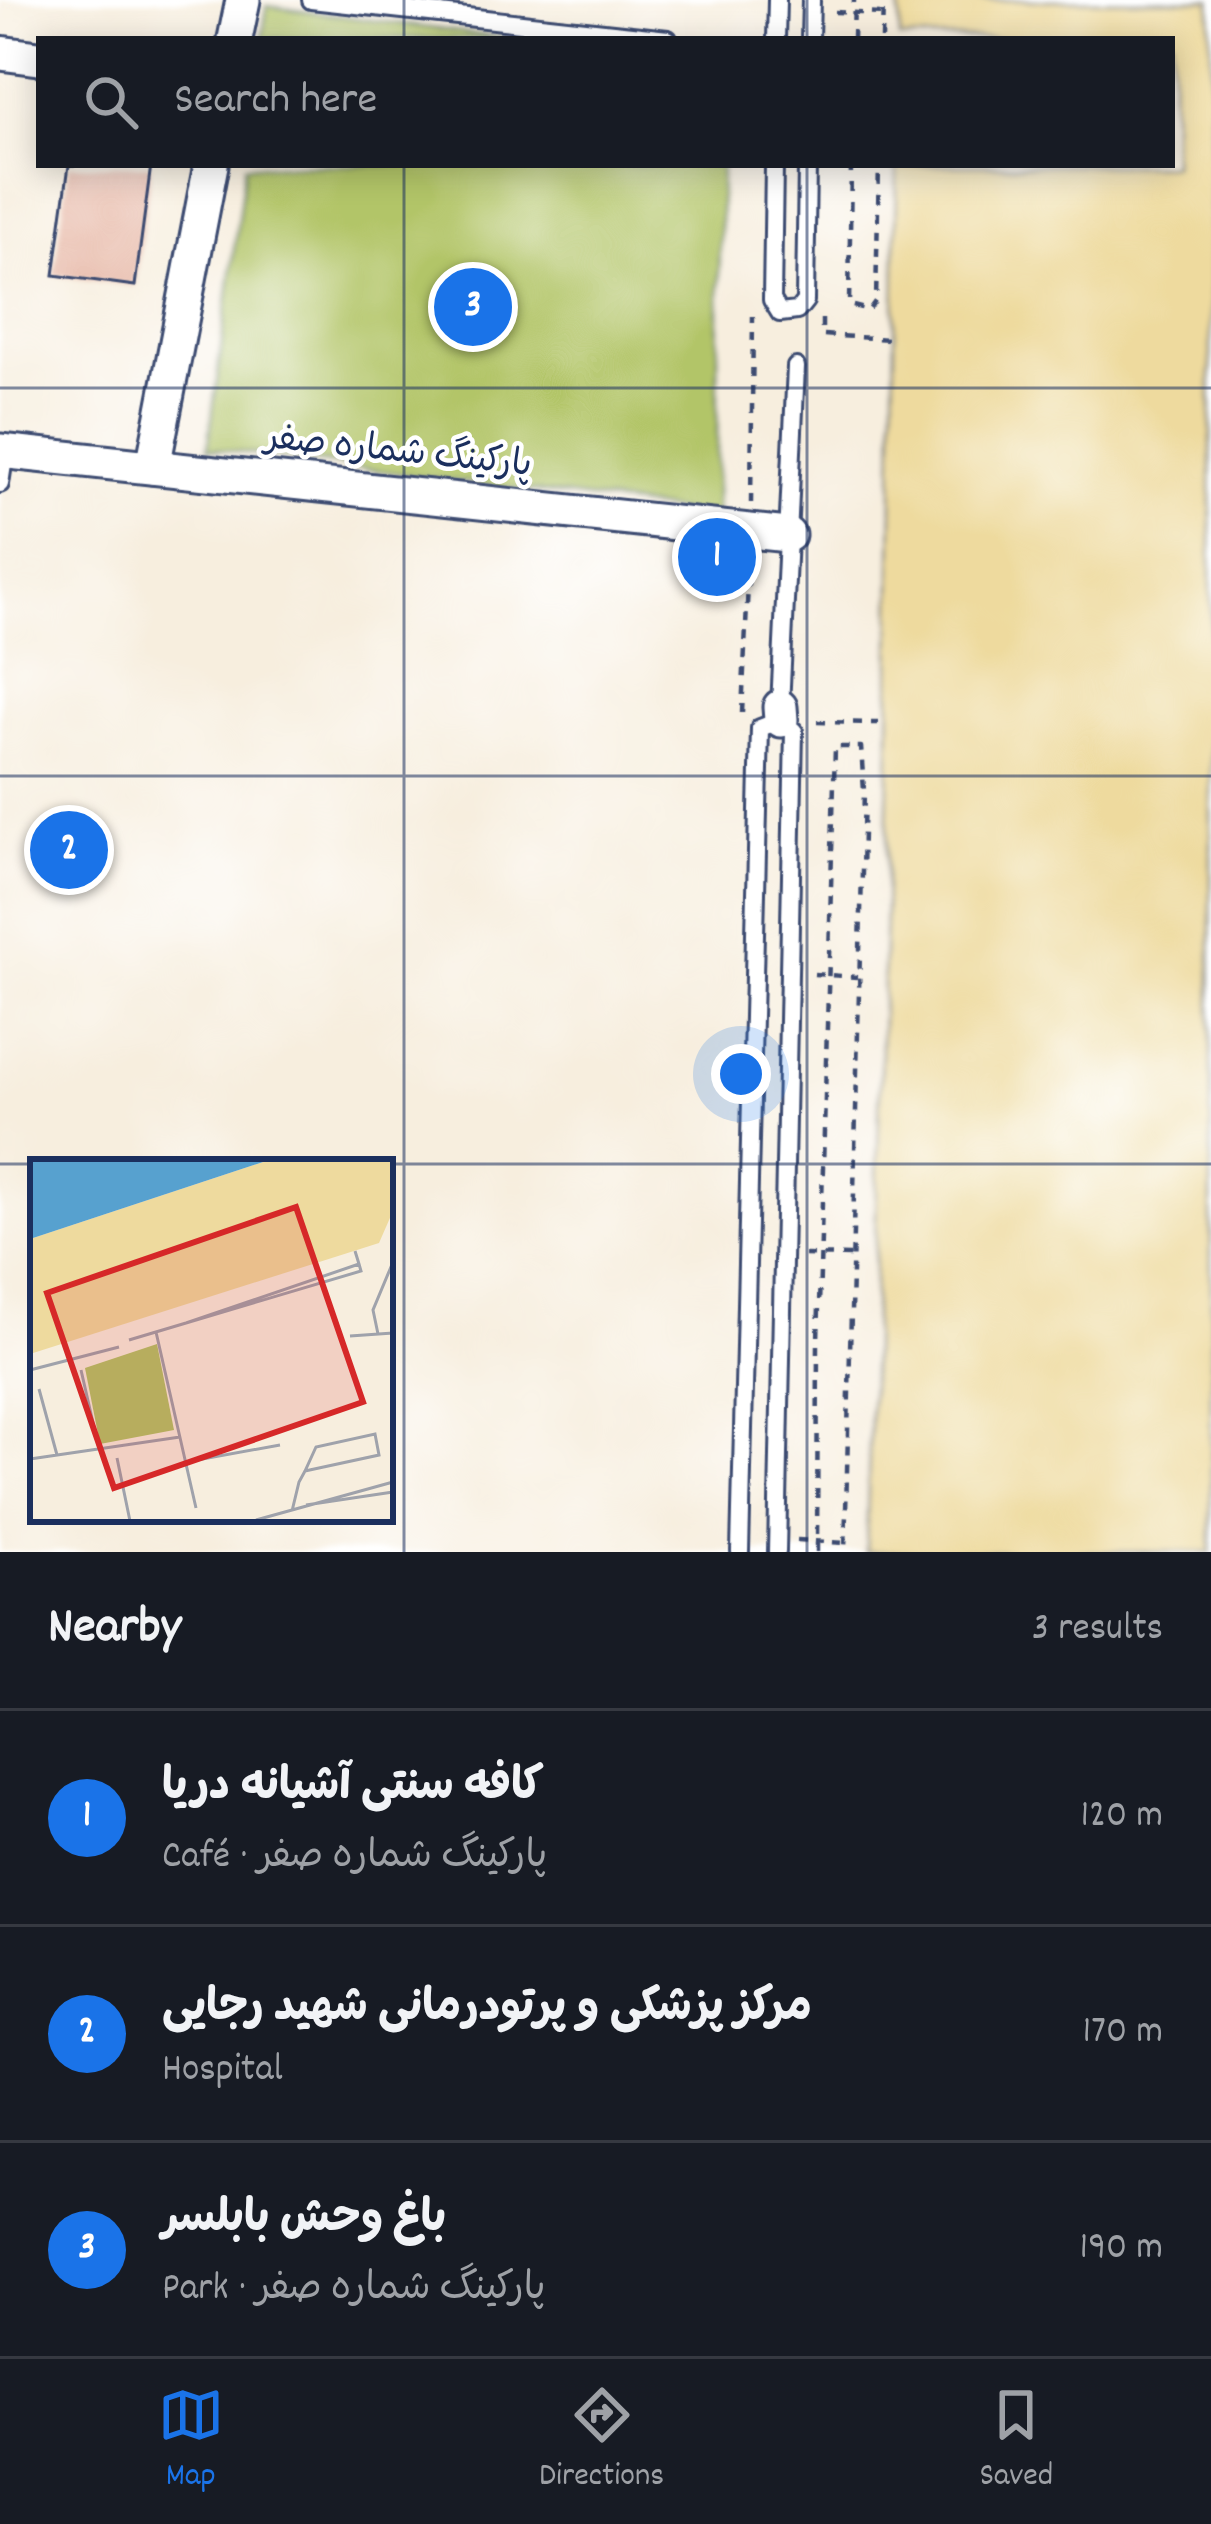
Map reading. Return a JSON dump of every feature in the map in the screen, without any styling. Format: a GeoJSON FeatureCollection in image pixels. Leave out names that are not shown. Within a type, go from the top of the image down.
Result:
{"type":"FeatureCollection","features":[{"type":"Feature","properties":{"kind":"street"},"geometry":{"type":"LineString","coordinates":[[237,36],[243,0]]}},
{"type":"Feature","properties":{"kind":"street"},"geometry":{"type":"LineString","coordinates":[[0,53],[36,58]]}},
{"type":"Feature","properties":{"kind":"street"},"geometry":{"type":"LineString","coordinates":[[153,467],[210,168]]}},
{"type":"Feature","properties":{"kind":"street","name":"پارکینگ شماره صفر"},"geometry":{"type":"LineString","coordinates":[[2,462],[153,467],[788,535]]}},
{"type":"Feature","properties":{"kind":"lane"},"geometry":{"type":"LineString","coordinates":[[311,0],[641,36]]}},
{"type":"Feature","properties":{"kind":"lane"},"geometry":{"type":"LineString","coordinates":[[776,36],[777,0]]}},
{"type":"Feature","properties":{"kind":"lane"},"geometry":{"type":"LineString","coordinates":[[810,36],[811,0]]}},
{"type":"Feature","properties":{"kind":"lane"},"geometry":{"type":"LineString","coordinates":[[774,168],[772,300],[780,313],[797,311],[805,301],[807,168]]}},
{"type":"Feature","properties":{"kind":"lane"},"geometry":{"type":"LineString","coordinates":[[784,1545],[777,1524],[794,731],[781,714],[796,367]]}},
{"type":"Feature","properties":{"kind":"lane"},"geometry":{"type":"LineString","coordinates":[[740,1552],[760,728],[781,714]]}},
{"type":"Feature","properties":{"kind":"lane"},"geometry":{"type":"LineString","coordinates":[[752,1034],[769,1039],[787,1024]]}},
{"type":"Feature","properties":{"kind":"lane"},"geometry":{"type":"LineString","coordinates":[[751,1069],[765,1061],[786,1071]]}},
{"type":"Feature","properties":{"kind":"lane"},"geometry":{"type":"LineString","coordinates":[[740,1522],[752,1527],[777,1524]]}},
{"type":"Feature","properties":{"kind":"path"},"geometry":{"type":"LineString","coordinates":[[854,0],[854,36]]}},
{"type":"Feature","properties":{"kind":"path"},"geometry":{"type":"LineString","coordinates":[[883,36],[884,0]]}},
{"type":"Feature","properties":{"kind":"path"},"geometry":{"type":"LineString","coordinates":[[831,12],[883,14]]}},
{"type":"Feature","properties":{"kind":"path"},"geometry":{"type":"LineString","coordinates":[[851,168],[849,305],[869,310],[876,300],[879,168]]}},
{"type":"Feature","properties":{"kind":"path"},"geometry":{"type":"LineString","coordinates":[[822,313],[822,335],[889,339]]}},
{"type":"Feature","properties":{"kind":"path"},"geometry":{"type":"LineString","coordinates":[[817,1552],[820,1255],[836,747],[861,746],[864,791],[844,1552]]}},
{"type":"Feature","properties":{"kind":"path"},"geometry":{"type":"LineString","coordinates":[[802,973],[859,977]]}},
{"type":"Feature","properties":{"kind":"path"},"geometry":{"type":"LineString","coordinates":[[782,1255],[852,1256]]}},
{"type":"Feature","properties":{"kind":"path"},"geometry":{"type":"LineString","coordinates":[[784,1545],[845,1543]]}},
{"type":"Feature","properties":{"kind":"green space"},"geometry":{"type":"Polygon","coordinates":[[[267,6],[491,36],[262,36],[267,6]]]}},
{"type":"Feature","properties":{"kind":"green space"},"geometry":{"type":"Polygon","coordinates":[[[245,168],[721,168],[716,516],[208,448],[245,168]]]}},
{"type":"Feature","properties":{"kind":"sand"},"geometry":{"type":"Polygon","coordinates":[[[900,0],[1211,0],[1211,1552],[866,1552],[890,745],[897,168],[1175,168],[1175,36],[900,36],[900,0]]]}},
{"type":"Feature","properties":{"kind":"building"},"geometry":{"type":"Polygon","coordinates":[[[69,168],[151,168],[135,286],[54,275],[69,168]]]}},
{"type":"Feature","properties":{"kind":"place","name":"باغ وحش بابلسر"},"geometry":{"type":"Point","coordinates":[473,307]}},
{"type":"Feature","properties":{"kind":"place","name":"کافه سنتی آشیانه دریا"},"geometry":{"type":"Point","coordinates":[717,557]}},
{"type":"Feature","properties":{"kind":"place","name":"مرکز پزشکی و پرتودرمانی شهید رجایی"},"geometry":{"type":"Point","coordinates":[69,850]}}]}
